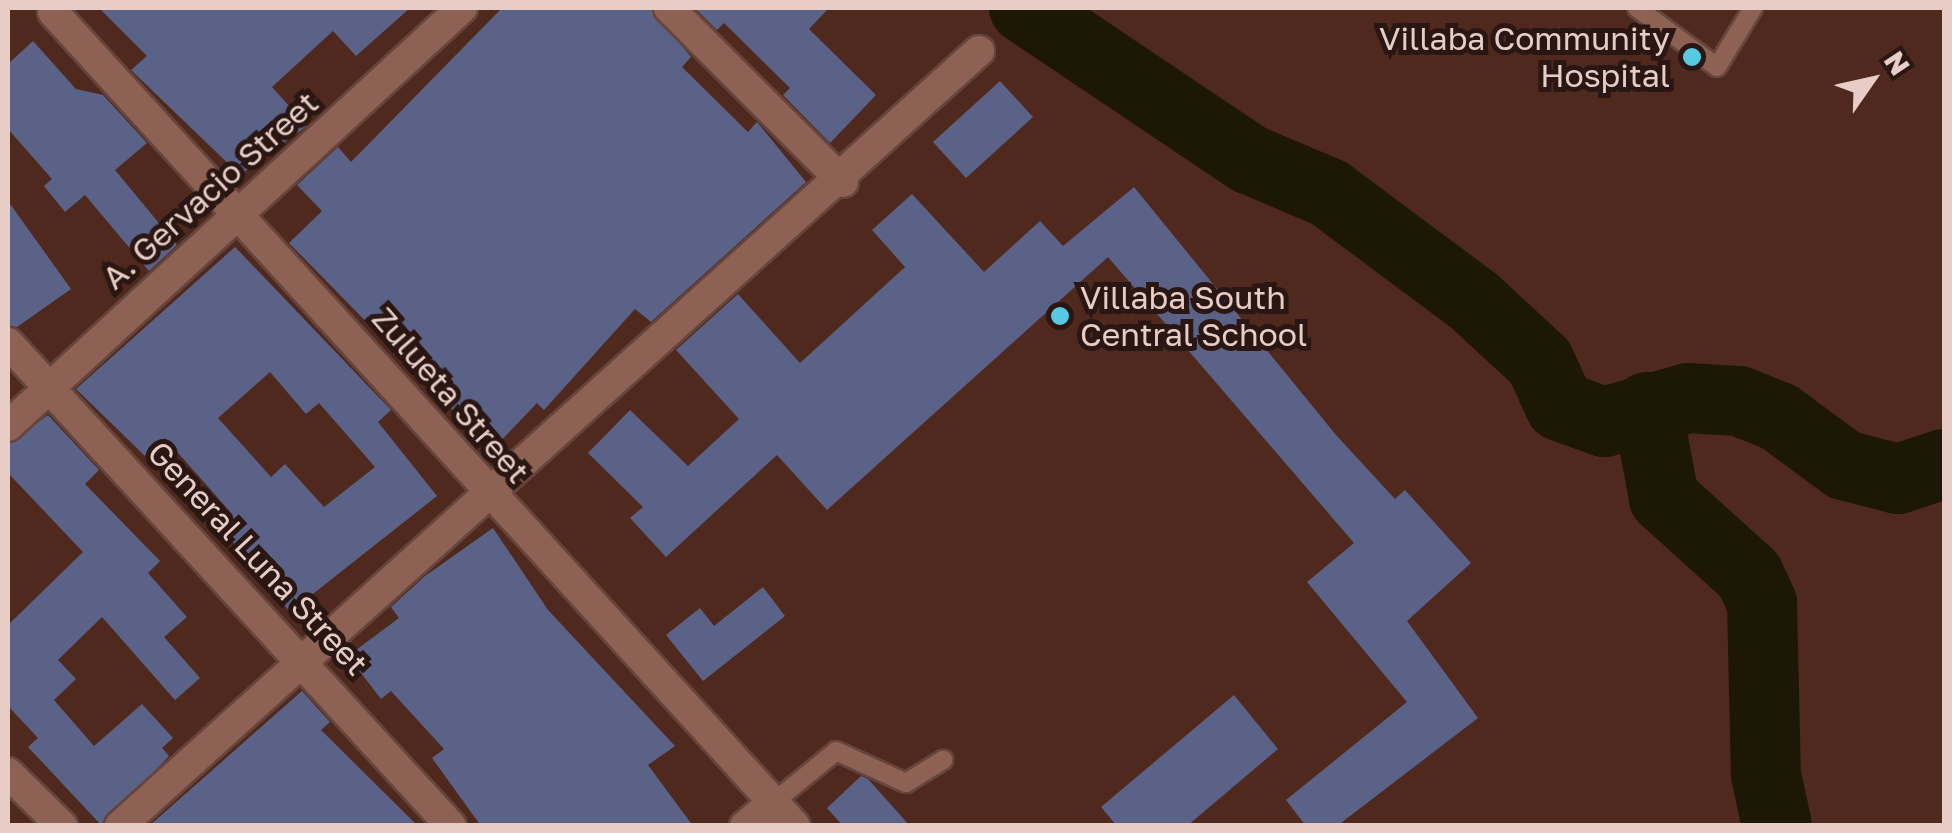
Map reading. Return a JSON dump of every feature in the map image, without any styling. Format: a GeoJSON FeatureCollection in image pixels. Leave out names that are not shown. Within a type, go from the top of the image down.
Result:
{"type":"FeatureCollection","features":[{"type":"Feature","properties":{"kind":"street","name":"A. Gervacio Street"},"geometry":{"type":"LineString","coordinates":[[8,426],[462,8]]}},
{"type":"Feature","properties":{"kind":"street"},"geometry":{"type":"LineString","coordinates":[[669,8],[843,182]]}},
{"type":"Feature","properties":{"kind":"street","name":"Zulueta Street"},"geometry":{"type":"LineString","coordinates":[[53,12],[240,209],[491,495],[795,826]]}},
{"type":"Feature","properties":{"kind":"street"},"geometry":{"type":"LineString","coordinates":[[120,826],[304,656],[843,182],[980,50]]}},
{"type":"Feature","properties":{"kind":"street","name":"General Luna Street"},"geometry":{"type":"LineString","coordinates":[[8,343],[304,656],[451,826]]}},
{"type":"Feature","properties":{"kind":"street"},"geometry":{"type":"LineString","coordinates":[[8,773],[62,826]]}},
{"type":"Feature","properties":{"kind":"street"},"geometry":{"type":"LineString","coordinates":[[744,826],[774,802]]}},
{"type":"Feature","properties":{"kind":"lane"},"geometry":{"type":"LineString","coordinates":[[1638,8],[1717,67],[1753,8]]}},
{"type":"Feature","properties":{"kind":"lane"},"geometry":{"type":"LineString","coordinates":[[774,802],[836,752],[906,783],[943,760]]}},
{"type":"Feature","properties":{"kind":"building"},"geometry":{"type":"Polygon","coordinates":[[[99,8],[410,8],[356,56],[333,31],[272,87],[307,126],[240,175],[131,70],[147,56],[99,8]]]}},
{"type":"Feature","properties":{"kind":"building"},"geometry":{"type":"Polygon","coordinates":[[[502,8],[651,8],[691,57],[682,67],[748,132],[757,122],[806,182],[651,322],[635,309],[544,410],[537,403],[492,450],[289,243],[322,211],[297,185],[338,147],[351,162],[502,8]]]}},
{"type":"Feature","properties":{"kind":"building"},"geometry":{"type":"Polygon","coordinates":[[[695,8],[829,8],[809,29],[876,95],[830,143],[783,95],[790,88],[724,23],[717,30],[695,8]]]}},
{"type":"Feature","properties":{"kind":"building"},"geometry":{"type":"Polygon","coordinates":[[[33,41],[76,89],[103,95],[147,143],[115,170],[177,245],[149,271],[85,195],[65,212],[44,186],[52,179],[8,129],[8,64],[33,41]]]}},
{"type":"Feature","properties":{"kind":"building"},"geometry":{"type":"Polygon","coordinates":[[[1000,81],[1033,117],[966,178],[933,142],[1000,81]]]}},
{"type":"Feature","properties":{"kind":"building"},"geometry":{"type":"Polygon","coordinates":[[[1134,187],[1336,435],[1395,499],[1405,490],[1471,563],[1407,621],[1478,718],[1337,826],[1306,826],[1286,800],[1407,702],[1307,582],[1354,543],[1108,257],[827,510],[777,455],[666,557],[630,518],[643,507],[588,453],[630,410],[688,466],[739,419],[676,350],[738,294],[800,363],[905,267],[872,230],[912,194],[984,272],[1040,221],[1063,246],[1134,187]]]}},
{"type":"Feature","properties":{"kind":"building"},"geometry":{"type":"Polygon","coordinates":[[[8,201],[71,289],[17,327],[8,325],[8,201]]]}},
{"type":"Feature","properties":{"kind":"building"},"geometry":{"type":"Polygon","coordinates":[[[235,247],[391,410],[378,422],[437,496],[290,612],[220,526],[233,515],[165,438],[145,456],[76,389],[235,247]],[[270,372],[218,418],[271,477],[285,464],[324,507],[375,467],[319,403],[306,414],[270,372]]]}},
{"type":"Feature","properties":{"kind":"building"},"geometry":{"type":"Polygon","coordinates":[[[48,415],[99,470],[85,484],[160,561],[148,573],[187,617],[164,637],[200,678],[175,700],[102,617],[58,660],[76,679],[54,700],[94,746],[142,704],[173,738],[162,748],[169,756],[102,826],[28,747],[38,738],[8,706],[8,625],[83,552],[8,473],[8,444],[48,415]]]}},
{"type":"Feature","properties":{"kind":"building"},"geometry":{"type":"Polygon","coordinates":[[[493,528],[548,610],[675,746],[648,765],[693,826],[481,826],[432,758],[444,749],[391,691],[381,699],[348,656],[399,618],[391,607],[425,576],[493,528]]]}},
{"type":"Feature","properties":{"kind":"building"},"geometry":{"type":"Polygon","coordinates":[[[763,587],[785,616],[703,681],[666,635],[700,608],[714,626],[763,587]]]}},
{"type":"Feature","properties":{"kind":"building"},"geometry":{"type":"Polygon","coordinates":[[[302,691],[330,722],[321,730],[418,826],[149,826],[302,691]]]}},
{"type":"Feature","properties":{"kind":"building"},"geometry":{"type":"Polygon","coordinates":[[[1234,695],[1278,749],[1187,826],[1117,826],[1101,807],[1234,695]]]}},
{"type":"Feature","properties":{"kind":"building"},"geometry":{"type":"Polygon","coordinates":[[[861,776],[910,826],[843,826],[827,808],[861,776]]]}},
{"type":"Feature","properties":{"kind":"waterway"},"geometry":{"type":"LineString","coordinates":[[1024,8],[1249,159],[1329,193],[1475,302],[1540,362],[1560,406],[1604,422],[1688,398],[1739,401],[1779,417],[1844,465],[1898,479],[1944,464]]}},
{"type":"Feature","properties":{"kind":"waterway"},"geometry":{"type":"LineString","coordinates":[[1647,407],[1664,498],[1749,575],[1762,603],[1766,775],[1777,826]]}},
{"type":"Feature","properties":{"kind":"place","name":"Villaba Community Hospital"},"geometry":{"type":"Point","coordinates":[1692,57]}},
{"type":"Feature","properties":{"kind":"place","name":"Villaba South Central School"},"geometry":{"type":"Point","coordinates":[1060,316]}}]}
